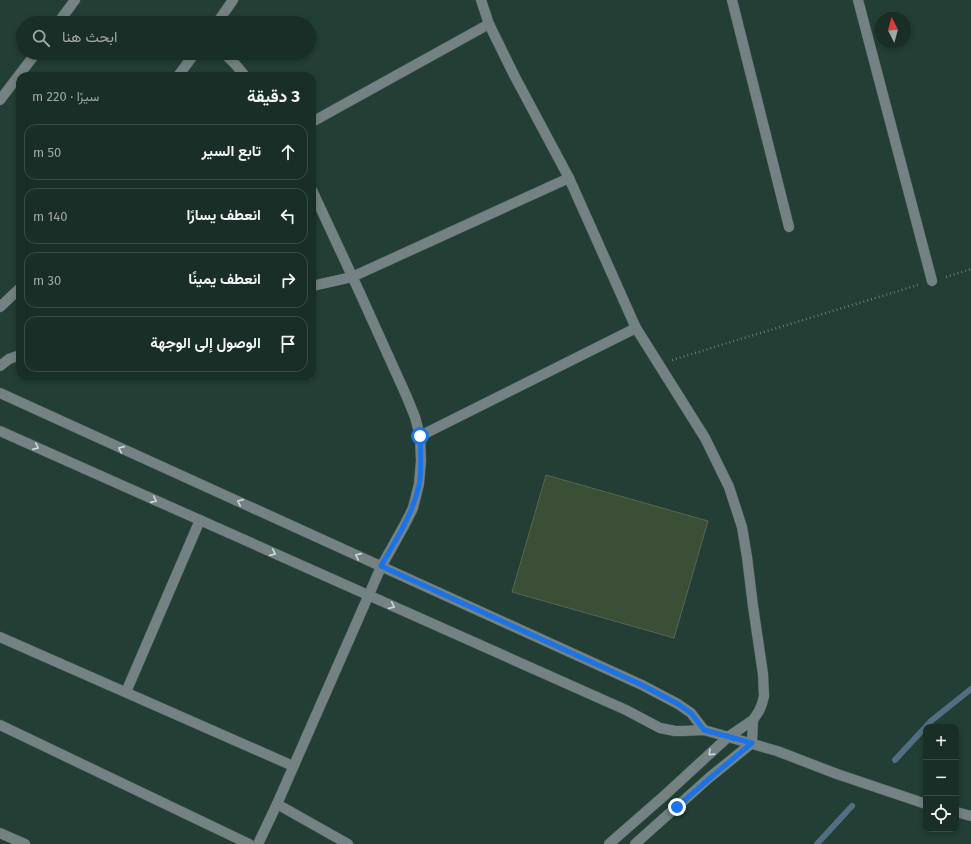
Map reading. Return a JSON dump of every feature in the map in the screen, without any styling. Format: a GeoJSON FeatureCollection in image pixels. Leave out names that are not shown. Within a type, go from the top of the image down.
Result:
{"type":"FeatureCollection","features":[{"type":"Feature","properties":{"kind":"street"},"geometry":{"type":"LineString","coordinates":[[63,16],[75,0]]}},
{"type":"Feature","properties":{"kind":"street"},"geometry":{"type":"LineString","coordinates":[[221,16],[233,0]]}},
{"type":"Feature","properties":{"kind":"street"},"geometry":{"type":"LineString","coordinates":[[481,0],[489,24],[514,75],[569,178],[636,328],[705,438],[729,487],[742,527],[747,557],[763,674],[764,696],[759,711],[752,720],[728,737],[609,844]]}},
{"type":"Feature","properties":{"kind":"street"},"geometry":{"type":"LineString","coordinates":[[732,0],[789,227]]}},
{"type":"Feature","properties":{"kind":"street"},"geometry":{"type":"LineString","coordinates":[[858,0],[932,281]]}},
{"type":"Feature","properties":{"kind":"street"},"geometry":{"type":"LineString","coordinates":[[316,120],[489,24]]}},
{"type":"Feature","properties":{"kind":"street"},"geometry":{"type":"LineString","coordinates":[[21,72],[31,60]]}},
{"type":"Feature","properties":{"kind":"street"},"geometry":{"type":"LineString","coordinates":[[181,72],[190,60]]}},
{"type":"Feature","properties":{"kind":"street"},"geometry":{"type":"LineString","coordinates":[[231,60],[242,72]]}},
{"type":"Feature","properties":{"kind":"street"},"geometry":{"type":"LineString","coordinates":[[0,100],[16,79]]}},
{"type":"Feature","properties":{"kind":"street"},"geometry":{"type":"LineString","coordinates":[[316,285],[352,277],[569,178]]}},
{"type":"Feature","properties":{"kind":"street"},"geometry":{"type":"LineString","coordinates":[[258,844],[381,566],[413,508],[419,484],[421,461],[420,436],[415,417],[316,199]]}},
{"type":"Feature","properties":{"kind":"street"},"geometry":{"type":"LineString","coordinates":[[0,307],[16,292]]}},
{"type":"Feature","properties":{"kind":"street"},"geometry":{"type":"LineString","coordinates":[[420,436],[636,328]]}},
{"type":"Feature","properties":{"kind":"street"},"geometry":{"type":"LineString","coordinates":[[0,366],[9,359],[16,356]]}},
{"type":"Feature","properties":{"kind":"street"},"geometry":{"type":"LineString","coordinates":[[0,393],[642,685],[678,704],[691,713],[704,730]]}},
{"type":"Feature","properties":{"kind":"street"},"geometry":{"type":"LineString","coordinates":[[0,431],[626,710],[660,728],[675,731],[704,730],[752,743],[923,803]]}},
{"type":"Feature","properties":{"kind":"street"},"geometry":{"type":"LineString","coordinates":[[126,692],[200,520]]}},
{"type":"Feature","properties":{"kind":"street"},"geometry":{"type":"LineString","coordinates":[[0,637],[293,766]]}},
{"type":"Feature","properties":{"kind":"street"},"geometry":{"type":"LineString","coordinates":[[752,720],[752,743]]}},
{"type":"Feature","properties":{"kind":"street"},"geometry":{"type":"LineString","coordinates":[[0,725],[249,844]]}},
{"type":"Feature","properties":{"kind":"street"},"geometry":{"type":"LineString","coordinates":[[635,844],[752,743]]}},
{"type":"Feature","properties":{"kind":"street"},"geometry":{"type":"LineString","coordinates":[[277,804],[348,844]]}},
{"type":"Feature","properties":{"kind":"street"},"geometry":{"type":"LineString","coordinates":[[959,813],[971,816]]}},
{"type":"Feature","properties":{"kind":"street"},"geometry":{"type":"LineString","coordinates":[[0,832],[25,844]]}},
{"type":"Feature","properties":{"kind":"path"},"geometry":{"type":"LineString","coordinates":[[659,364],[971,269]]}},
{"type":"Feature","properties":{"kind":"building"},"geometry":{"type":"Polygon","coordinates":[[[546,475],[708,521],[674,638],[512,592],[546,475]]]}},
{"type":"Feature","properties":{"kind":"waterway"},"geometry":{"type":"LineString","coordinates":[[895,760],[931,721],[971,689]]}},
{"type":"Feature","properties":{"kind":"waterway"},"geometry":{"type":"LineString","coordinates":[[817,844],[852,806]]}},
{"type":"Feature","properties":{"kind":"route"},"geometry":{"type":"LineString","coordinates":[[420,436],[421,461],[419,484],[413,508],[381,566],[642,685],[678,704],[691,713],[704,730],[752,743],[677,807]]}}]}
